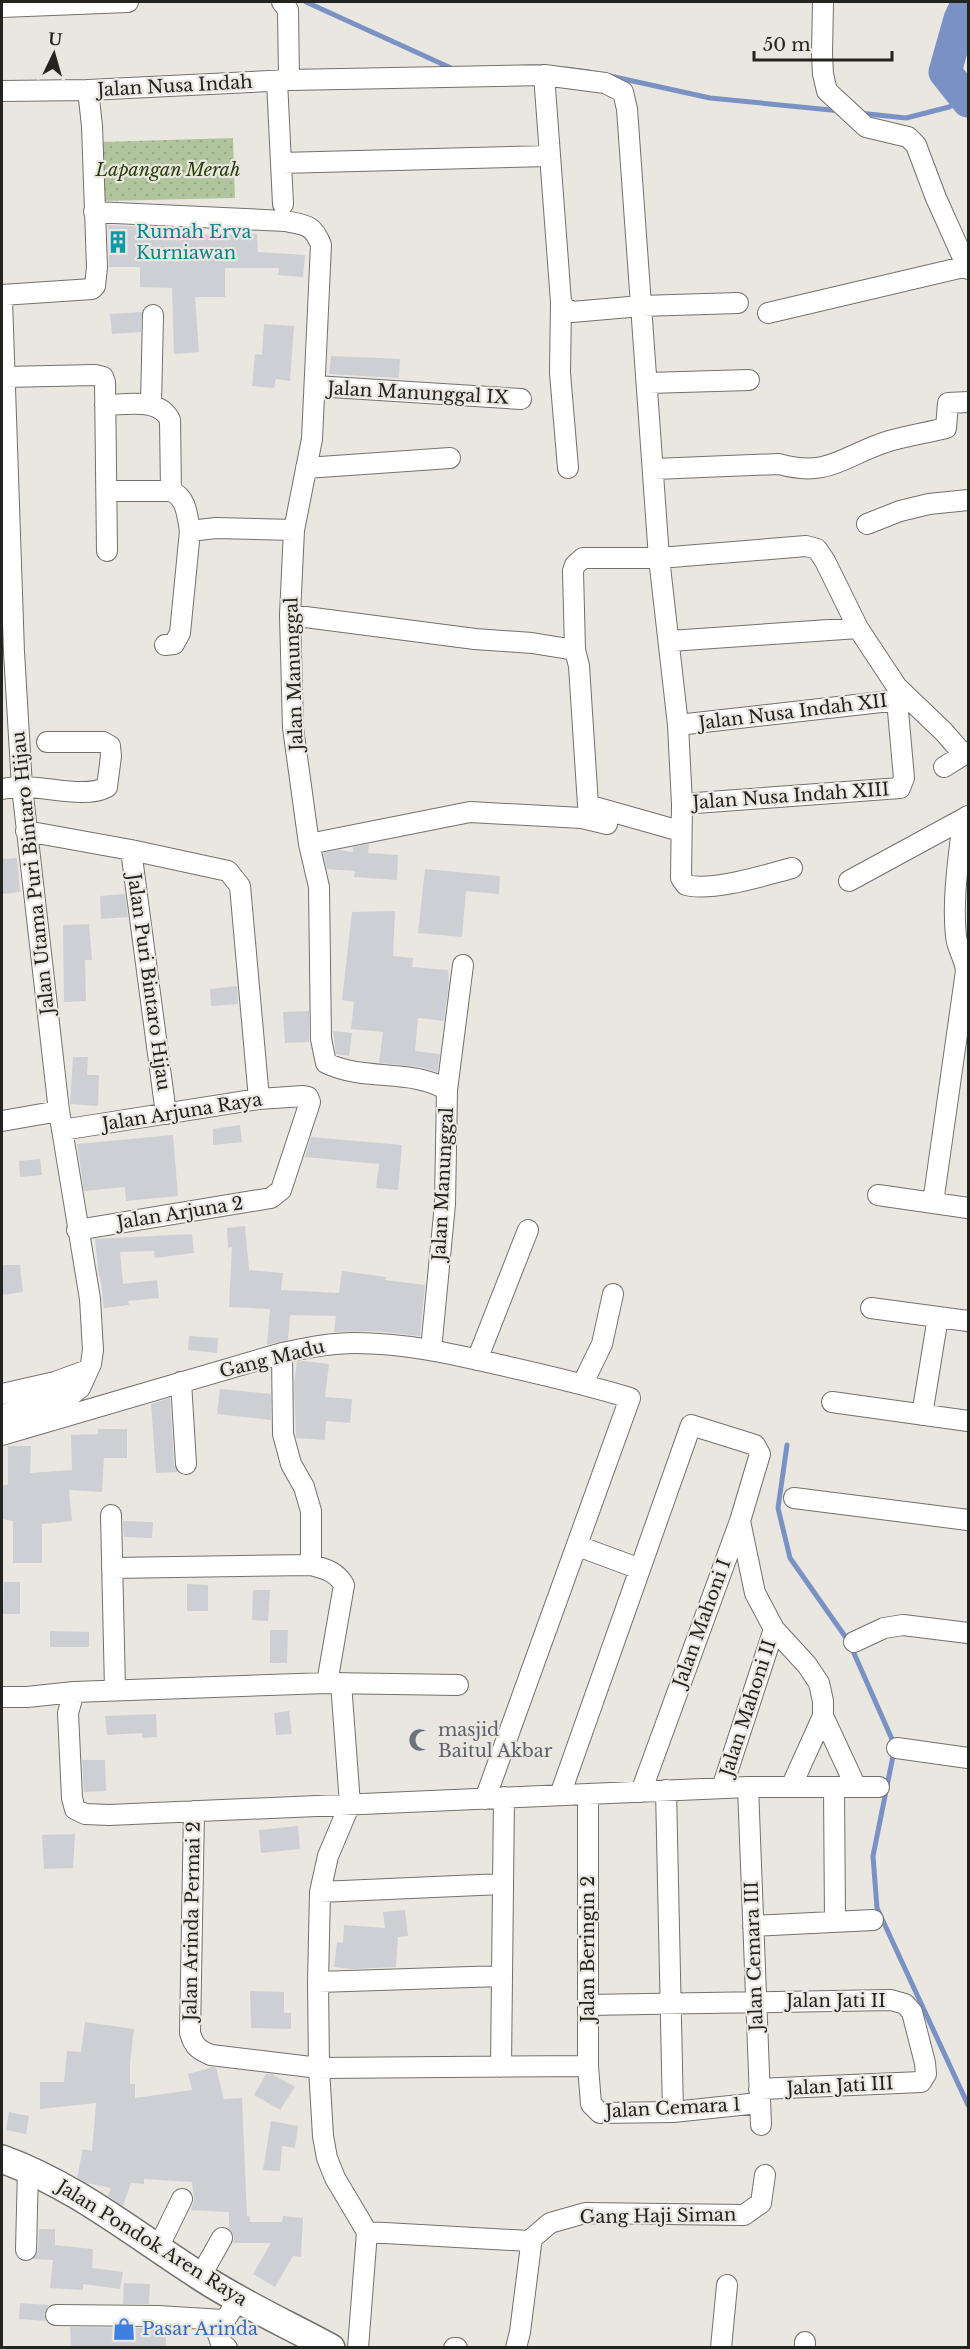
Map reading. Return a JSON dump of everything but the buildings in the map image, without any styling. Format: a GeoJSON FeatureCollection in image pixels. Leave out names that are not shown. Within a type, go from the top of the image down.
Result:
{"type":"FeatureCollection","features":[{"type":"Feature","properties":{"kind":"main road","name":"Jalan Pondok Aren Raya"},"geometry":{"type":"LineString","coordinates":[[2,2159],[28,2169],[75,2193],[200,2277],[232,2310],[332,2348]]}},
{"type":"Feature","properties":{"kind":"street"},"geometry":{"type":"LineString","coordinates":[[2,7],[128,2]]}},
{"type":"Feature","properties":{"kind":"street","name":"Jalan Nusa Indah"},"geometry":{"type":"LineString","coordinates":[[282,2],[288,10],[281,163],[284,204]]}},
{"type":"Feature","properties":{"kind":"street"},"geometry":{"type":"LineString","coordinates":[[768,313],[968,267],[936,198],[916,145],[908,137],[866,127],[827,92],[822,54],[823,2]]}},
{"type":"Feature","properties":{"kind":"street"},"geometry":{"type":"LineString","coordinates":[[544,75],[561,302],[560,373],[567,468]]}},
{"type":"Feature","properties":{"kind":"street","name":"Jalan Nusa Indah"},"geometry":{"type":"LineString","coordinates":[[2,91],[544,75],[616,87],[623,92],[627,109],[641,306]]}},
{"type":"Feature","properties":{"kind":"street"},"geometry":{"type":"LineString","coordinates":[[2,298],[92,290],[95,286],[97,277],[92,126],[88,90]]}},
{"type":"Feature","properties":{"kind":"street"},"geometry":{"type":"LineString","coordinates":[[281,163],[549,156]]}},
{"type":"Feature","properties":{"kind":"street","name":"Jalan Manunggal"},"geometry":{"type":"LineString","coordinates":[[94,212],[285,220],[309,226],[317,234],[321,245],[312,439],[294,530],[290,615],[293,728],[309,844],[319,887],[321,1039],[326,1063],[339,1069],[368,1075],[422,1079],[447,1090],[445,1204],[431,1350]]}},
{"type":"Feature","properties":{"kind":"street","name":"Jalan Utama Puri Bintaro Hijau"},"geometry":{"type":"LineString","coordinates":[[2,298],[14,652],[22,787],[61,1121],[92,1318],[93,1350],[88,1371],[80,1389],[70,1396],[2,1414]]}},
{"type":"Feature","properties":{"kind":"street"},"geometry":{"type":"LineString","coordinates":[[561,302],[572,312],[641,306],[738,303]]}},
{"type":"Feature","properties":{"kind":"street"},"geometry":{"type":"LineString","coordinates":[[641,306],[659,558],[678,725],[682,804],[681,878],[686,885],[695,888],[792,868]]}},
{"type":"Feature","properties":{"kind":"street"},"geometry":{"type":"LineString","coordinates":[[151,404],[153,315]]}},
{"type":"Feature","properties":{"kind":"street"},"geometry":{"type":"LineString","coordinates":[[5,378],[95,375],[103,377],[108,491],[107,551]]}},
{"type":"Feature","properties":{"kind":"street"},"geometry":{"type":"LineString","coordinates":[[648,383],[748,380]]}},
{"type":"Feature","properties":{"kind":"street","name":"Jalan Manunggal IX"},"geometry":{"type":"LineString","coordinates":[[315,386],[521,399]]}},
{"type":"Feature","properties":{"kind":"street"},"geometry":{"type":"LineString","coordinates":[[654,469],[779,464],[798,469],[826,466],[883,443],[945,428],[948,403],[969,402]]}},
{"type":"Feature","properties":{"kind":"street"},"geometry":{"type":"LineString","coordinates":[[105,405],[151,404],[166,412],[170,420],[171,491]]}},
{"type":"Feature","properties":{"kind":"street"},"geometry":{"type":"LineString","coordinates":[[306,468],[450,458]]}},
{"type":"Feature","properties":{"kind":"street"},"geometry":{"type":"LineString","coordinates":[[108,491],[171,491],[182,498],[190,531],[180,633],[174,644],[165,645]]}},
{"type":"Feature","properties":{"kind":"street"},"geometry":{"type":"LineString","coordinates":[[867,524],[900,511],[929,504],[969,500]]}},
{"type":"Feature","properties":{"kind":"street"},"geometry":{"type":"LineString","coordinates":[[190,531],[216,528],[294,530]]}},
{"type":"Feature","properties":{"kind":"street"},"geometry":{"type":"LineString","coordinates":[[680,831],[588,805],[579,666],[575,650],[573,571],[579,560],[583,558],[659,558],[806,546],[817,549],[858,628],[903,699],[944,732],[966,754],[944,767]]}},
{"type":"Feature","properties":{"kind":"street"},"geometry":{"type":"LineString","coordinates":[[290,615],[575,650]]}},
{"type":"Feature","properties":{"kind":"street"},"geometry":{"type":"LineString","coordinates":[[670,641],[858,628]]}},
{"type":"Feature","properties":{"kind":"street","name":"Jalan Nusa Indah XII"},"geometry":{"type":"LineString","coordinates":[[678,725],[903,699]]}},
{"type":"Feature","properties":{"kind":"street","name":"Jalan Nusa Indah XIII"},"geometry":{"type":"LineString","coordinates":[[682,804],[900,788],[903,778],[903,699]]}},
{"type":"Feature","properties":{"kind":"street"},"geometry":{"type":"LineString","coordinates":[[2,789],[22,787],[88,792],[100,791],[107,787],[110,746],[103,742],[47,742]]}},
{"type":"Feature","properties":{"kind":"street"},"geometry":{"type":"LineString","coordinates":[[309,844],[470,812],[582,818],[621,828],[636,819]]}},
{"type":"Feature","properties":{"kind":"street"},"geometry":{"type":"LineString","coordinates":[[849,881],[966,818]]}},
{"type":"Feature","properties":{"kind":"street"},"geometry":{"type":"LineString","coordinates":[[933,1203],[966,971],[966,963],[957,944],[955,932],[958,864],[966,818]]}},
{"type":"Feature","properties":{"kind":"street","name":"Jalan Puri Bintaro Hijau"},"geometry":{"type":"LineString","coordinates":[[26,831],[228,871],[240,886],[259,1099]]}},
{"type":"Feature","properties":{"kind":"street","name":"Jalan Puri Bintaro Hijau"},"geometry":{"type":"LineString","coordinates":[[131,850],[166,1114]]}},
{"type":"Feature","properties":{"kind":"street"},"geometry":{"type":"LineString","coordinates":[[447,1090],[464,965]]}},
{"type":"Feature","properties":{"kind":"street","name":"Jalan Arjuna Raya"},"geometry":{"type":"LineString","coordinates":[[2,1121],[61,1121],[166,1114],[259,1099],[308,1097],[310,1102],[281,1190]]}},
{"type":"Feature","properties":{"kind":"street","name":"Jalan Arjuna 2"},"geometry":{"type":"LineString","coordinates":[[77,1230],[271,1198],[281,1190]]}},
{"type":"Feature","properties":{"kind":"street"},"geometry":{"type":"LineString","coordinates":[[878,1195],[969,1208]]}},
{"type":"Feature","properties":{"kind":"street"},"geometry":{"type":"LineString","coordinates":[[477,1360],[528,1230]]}},
{"type":"Feature","properties":{"kind":"street"},"geometry":{"type":"LineString","coordinates":[[583,1383],[602,1344],[613,1294]]}},
{"type":"Feature","properties":{"kind":"street"},"geometry":{"type":"LineString","coordinates":[[871,1308],[969,1321]]}},
{"type":"Feature","properties":{"kind":"street"},"geometry":{"type":"LineString","coordinates":[[922,1415],[938,1317]]}},
{"type":"Feature","properties":{"kind":"street","name":"Gang Madu"},"geometry":{"type":"LineString","coordinates":[[2,1435],[282,1353],[320,1345],[396,1344],[431,1350],[583,1383],[630,1398],[578,1546]]}},
{"type":"Feature","properties":{"kind":"street"},"geometry":{"type":"LineString","coordinates":[[282,1353],[283,1434],[291,1464],[304,1487],[311,1511],[311,1565]]}},
{"type":"Feature","properties":{"kind":"street"},"geometry":{"type":"LineString","coordinates":[[2,1394],[56,1382],[88,1371]]}},
{"type":"Feature","properties":{"kind":"street"},"geometry":{"type":"LineString","coordinates":[[181,1382],[186,1464]]}},
{"type":"Feature","properties":{"kind":"street"},"geometry":{"type":"LineString","coordinates":[[832,1402],[969,1421]]}},
{"type":"Feature","properties":{"kind":"street","name":"Jalan Mahoni I"},"geometry":{"type":"LineString","coordinates":[[640,1569],[691,1425],[755,1445],[760,1454],[740,1521],[641,1792]]}},
{"type":"Feature","properties":{"kind":"street"},"geometry":{"type":"LineString","coordinates":[[794,1498],[969,1520]]}},
{"type":"Feature","properties":{"kind":"street"},"geometry":{"type":"LineString","coordinates":[[111,1515],[115,1689]]}},
{"type":"Feature","properties":{"kind":"street"},"geometry":{"type":"LineString","coordinates":[[740,1521],[755,1593],[774,1629],[807,1665],[819,1683],[823,1701],[823,1716],[791,1787]]}},
{"type":"Feature","properties":{"kind":"street"},"geometry":{"type":"LineString","coordinates":[[501,2067],[501,1884],[495,1798],[578,1546],[640,1569],[560,1795]]}},
{"type":"Feature","properties":{"kind":"street"},"geometry":{"type":"LineString","coordinates":[[112,1568],[311,1565],[332,1571],[339,1576],[344,1585],[334,1683],[350,1804],[328,1856],[320,1892],[319,2068],[323,2136],[327,2158],[345,2197],[367,2232],[358,2348]]}},
{"type":"Feature","properties":{"kind":"street"},"geometry":{"type":"LineString","coordinates":[[854,1642],[884,1628],[903,1625],[969,1633]]}},
{"type":"Feature","properties":{"kind":"street","name":"Jalan Mahoni II"},"geometry":{"type":"LineString","coordinates":[[722,1788],[774,1629]]}},
{"type":"Feature","properties":{"kind":"street"},"geometry":{"type":"LineString","coordinates":[[2,1697],[115,1689],[334,1683],[458,1685]]}},
{"type":"Feature","properties":{"kind":"street","name":"Jalan Arinda Permai 2"},"geometry":{"type":"LineString","coordinates":[[74,1692],[68,1713],[72,1798],[75,1809],[85,1814],[109,1815],[748,1787],[879,1786]]}},
{"type":"Feature","properties":{"kind":"street"},"geometry":{"type":"LineString","coordinates":[[823,1716],[856,1787]]}},
{"type":"Feature","properties":{"kind":"street"},"geometry":{"type":"LineString","coordinates":[[897,1748],[969,1758]]}},
{"type":"Feature","properties":{"kind":"street","name":"Jalan Cemara III"},"geometry":{"type":"LineString","coordinates":[[748,1787],[761,2125]]}},
{"type":"Feature","properties":{"kind":"street"},"geometry":{"type":"LineString","coordinates":[[834,1787],[836,1922]]}},
{"type":"Feature","properties":{"kind":"street"},"geometry":{"type":"LineString","coordinates":[[666,1790],[673,2112]]}},
{"type":"Feature","properties":{"kind":"street","name":"Jalan Beringin 2"},"geometry":{"type":"LineString","coordinates":[[588,1794],[588,2066],[591,2104]]}},
{"type":"Feature","properties":{"kind":"street","name":"Jalan Arinda Permai 2"},"geometry":{"type":"LineString","coordinates":[[194,1811],[190,2033],[198,2050],[211,2055],[319,2068],[588,2066]]}},
{"type":"Feature","properties":{"kind":"street"},"geometry":{"type":"LineString","coordinates":[[320,1892],[501,1884]]}},
{"type":"Feature","properties":{"kind":"street"},"geometry":{"type":"LineString","coordinates":[[753,1926],[873,1920]]}},
{"type":"Feature","properties":{"kind":"street"},"geometry":{"type":"LineString","coordinates":[[318,1982],[501,1976]]}},
{"type":"Feature","properties":{"kind":"street","name":"Jalan Jati II"},"geometry":{"type":"LineString","coordinates":[[755,2001],[891,2000],[905,2004],[912,2012],[925,2063],[926,2074],[921,2082]]}},
{"type":"Feature","properties":{"kind":"street"},"geometry":{"type":"LineString","coordinates":[[588,2005],[755,2001]]}},
{"type":"Feature","properties":{"kind":"street","name":"Jalan Jati III"},"geometry":{"type":"LineString","coordinates":[[759,2096],[921,2082]]}},
{"type":"Feature","properties":{"kind":"street","name":"Jalan Cemara 1"},"geometry":{"type":"LineString","coordinates":[[591,2104],[600,2113],[673,2112],[759,2096]]}},
{"type":"Feature","properties":{"kind":"street"},"geometry":{"type":"LineString","coordinates":[[26,2250],[28,2169]]}},
{"type":"Feature","properties":{"kind":"street","name":"Gang Haji Siman"},"geometry":{"type":"LineString","coordinates":[[529,2241],[550,2223],[585,2213],[744,2215],[761,2203],[765,2175]]}},
{"type":"Feature","properties":{"kind":"street"},"geometry":{"type":"LineString","coordinates":[[158,2248],[182,2199]]}},
{"type":"Feature","properties":{"kind":"street"},"geometry":{"type":"LineString","coordinates":[[367,2232],[529,2241],[531,2246],[516,2348]]}},
{"type":"Feature","properties":{"kind":"street"},"geometry":{"type":"LineString","coordinates":[[200,2277],[222,2238]]}},
{"type":"Feature","properties":{"kind":"street"},"geometry":{"type":"LineString","coordinates":[[721,2348],[727,2285]]}},
{"type":"Feature","properties":{"kind":"street"},"geometry":{"type":"LineString","coordinates":[[56,2315],[158,2316],[232,2310]]}},
{"type":"Feature","properties":{"kind":"street"},"geometry":{"type":"LineString","coordinates":[[227,2348],[221,2343],[217,2332],[232,2310]]}},
{"type":"Feature","properties":{"kind":"green space","name":"Lapangan Merah"},"geometry":{"type":"Polygon","coordinates":[[[233,138],[235,198],[102,201],[101,142],[233,138]]]}},
{"type":"Feature","properties":{"kind":"waterway"},"geometry":{"type":"LineString","coordinates":[[306,2],[451,68]]}},
{"type":"Feature","properties":{"kind":"waterway"},"geometry":{"type":"LineString","coordinates":[[968,2],[960,19],[945,72],[968,101]]}},
{"type":"Feature","properties":{"kind":"waterway"},"geometry":{"type":"LineString","coordinates":[[566,69],[589,72]]}},
{"type":"Feature","properties":{"kind":"waterway"},"geometry":{"type":"LineString","coordinates":[[610,76],[710,98],[841,111]]}},
{"type":"Feature","properties":{"kind":"waterway"},"geometry":{"type":"LineString","coordinates":[[859,113],[906,118],[949,107],[967,99]]}},
{"type":"Feature","properties":{"kind":"waterway"},"geometry":{"type":"LineString","coordinates":[[787,1445],[778,1508],[790,1558],[849,1642],[895,1746],[873,1856],[877,1908],[968,2105]]}},
{"type":"Feature","properties":{"kind":"place","name":"Rumah Erva Kurniawan"},"geometry":{"type":"Point","coordinates":[118,242]}},
{"type":"Feature","properties":{"kind":"place","name":"masjid Baitul Akbar"},"geometry":{"type":"Point","coordinates":[420,1740]}},
{"type":"Feature","properties":{"kind":"place","name":"Pasar Arinda"},"geometry":{"type":"Point","coordinates":[124,2329]}}]}
